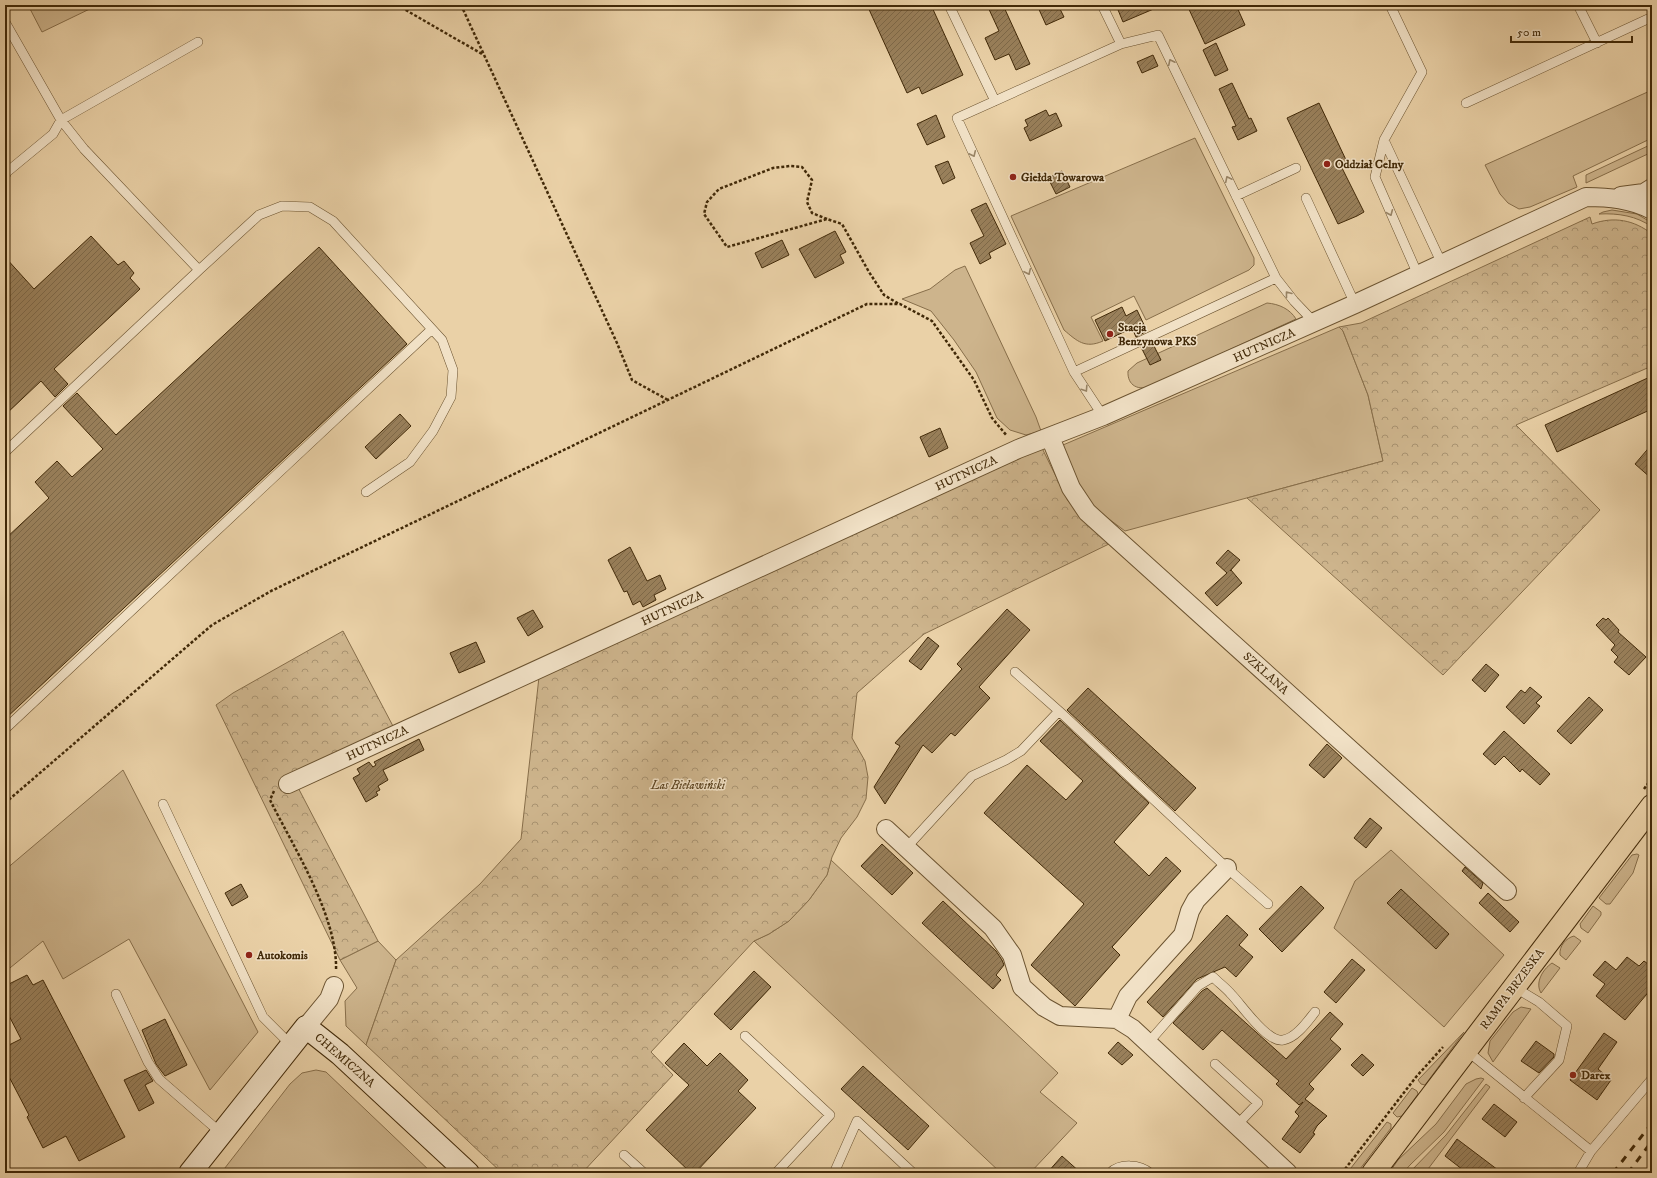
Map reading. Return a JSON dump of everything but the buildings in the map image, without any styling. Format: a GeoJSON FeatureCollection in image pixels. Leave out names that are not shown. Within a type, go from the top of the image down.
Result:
{"type":"FeatureCollection","features":[{"type":"Feature","properties":{"kind":"highway","name":"RAMPA BRZESKA"},"geometry":{"type":"LineString","coordinates":[[1372,1173],[1652,806]]}},
{"type":"Feature","properties":{"kind":"street"},"geometry":{"type":"LineString","coordinates":[[1610,197],[1633,196],[1644,193],[1652,188]]}},
{"type":"Feature","properties":{"kind":"street","name":"HUTNICZA"},"geometry":{"type":"LineString","coordinates":[[288,784],[1018,449],[1103,416],[1355,304],[1586,197],[1610,197],[1652,210]]}},
{"type":"Feature","properties":{"kind":"street","name":"SZKLANA"},"geometry":{"type":"LineString","coordinates":[[1050,437],[1071,488],[1087,512],[1507,890]]}},
{"type":"Feature","properties":{"kind":"street"},"geometry":{"type":"LineString","coordinates":[[886,829],[993,928],[1012,955],[1022,987],[1044,1007],[1060,1016],[1117,1019],[1133,1029],[1288,1173]]}},
{"type":"Feature","properties":{"kind":"street"},"geometry":{"type":"LineString","coordinates":[[1117,1019],[1128,996],[1183,935],[1190,911],[1196,900],[1227,868]]}},
{"type":"Feature","properties":{"kind":"street"},"geometry":{"type":"LineString","coordinates":[[306,1027],[329,999],[334,986]]}},
{"type":"Feature","properties":{"kind":"street","name":"CHEMICZNA"},"geometry":{"type":"LineString","coordinates":[[190,1173],[306,1027],[340,1054],[468,1173]]}},
{"type":"Feature","properties":{"kind":"lane"},"geometry":{"type":"LineString","coordinates":[[949,5],[995,101]]}},
{"type":"Feature","properties":{"kind":"lane"},"geometry":{"type":"LineString","coordinates":[[1102,5],[1121,44]]}},
{"type":"Feature","properties":{"kind":"lane"},"geometry":{"type":"LineString","coordinates":[[1390,5],[1422,72],[1384,140],[1375,177],[1418,275]]}},
{"type":"Feature","properties":{"kind":"lane"},"geometry":{"type":"LineString","coordinates":[[1578,5],[1597,43]]}},
{"type":"Feature","properties":{"kind":"lane"},"geometry":{"type":"LineString","coordinates":[[1466,103],[1652,17]]}},
{"type":"Feature","properties":{"kind":"lane"},"geometry":{"type":"LineString","coordinates":[[5,22],[61,120],[84,149],[199,270]]}},
{"type":"Feature","properties":{"kind":"lane"},"geometry":{"type":"LineString","coordinates":[[1103,416],[1074,372],[957,118],[1121,44],[1158,35],[1276,278],[1294,302],[1314,322]]}},
{"type":"Feature","properties":{"kind":"lane"},"geometry":{"type":"LineString","coordinates":[[5,176],[7,172],[53,134],[61,120],[198,42]]}},
{"type":"Feature","properties":{"kind":"lane"},"geometry":{"type":"LineString","coordinates":[[1384,140],[1442,264]]}},
{"type":"Feature","properties":{"kind":"lane"},"geometry":{"type":"LineString","coordinates":[[1236,196],[1296,168]]}},
{"type":"Feature","properties":{"kind":"lane"},"geometry":{"type":"LineString","coordinates":[[1306,198],[1355,304]]}},
{"type":"Feature","properties":{"kind":"lane"},"geometry":{"type":"LineString","coordinates":[[5,452],[259,215],[282,206],[310,207],[333,221],[442,340],[453,370],[451,397],[433,431],[410,462],[366,492]]}},
{"type":"Feature","properties":{"kind":"lane"},"geometry":{"type":"LineString","coordinates":[[1074,372],[1276,278]]}},
{"type":"Feature","properties":{"kind":"lane"},"geometry":{"type":"LineString","coordinates":[[5,730],[432,329]]}},
{"type":"Feature","properties":{"kind":"lane"},"geometry":{"type":"LineString","coordinates":[[1015,672],[1268,904]]}},
{"type":"Feature","properties":{"kind":"lane"},"geometry":{"type":"LineString","coordinates":[[906,848],[972,776],[1021,751],[1058,711]]}},
{"type":"Feature","properties":{"kind":"lane"},"geometry":{"type":"LineString","coordinates":[[163,804],[263,1017],[291,1045]]}},
{"type":"Feature","properties":{"kind":"lane"},"geometry":{"type":"LineString","coordinates":[[1148,1043],[1198,986],[1213,977],[1231,993],[1255,1022],[1274,1039],[1283,1040],[1295,1034],[1315,1012]]}},
{"type":"Feature","properties":{"kind":"lane"},"geometry":{"type":"LineString","coordinates":[[1514,987],[1539,1002],[1566,1026],[1559,1060],[1524,1098]]}},
{"type":"Feature","properties":{"kind":"lane"},"geometry":{"type":"LineString","coordinates":[[116,994],[148,1062],[159,1079],[221,1133]]}},
{"type":"Feature","properties":{"kind":"lane"},"geometry":{"type":"LineString","coordinates":[[745,1036],[830,1115],[776,1173]]}},
{"type":"Feature","properties":{"kind":"lane"},"geometry":{"type":"LineString","coordinates":[[1466,1050],[1591,1151]]}},
{"type":"Feature","properties":{"kind":"lane"},"geometry":{"type":"LineString","coordinates":[[1215,1064],[1258,1103],[1237,1125]]}},
{"type":"Feature","properties":{"kind":"lane"},"geometry":{"type":"LineString","coordinates":[[1578,1173],[1591,1151],[1652,1080]]}},
{"type":"Feature","properties":{"kind":"lane"},"geometry":{"type":"LineString","coordinates":[[834,1173],[857,1121],[913,1173]]}},
{"type":"Feature","properties":{"kind":"lane"},"geometry":{"type":"LineString","coordinates":[[624,1155],[644,1173]]}},
{"type":"Feature","properties":{"kind":"lane"},"geometry":{"type":"LineString","coordinates":[[1110,1173],[1114,1169],[1132,1165],[1150,1173]]}},
{"type":"Feature","properties":{"kind":"path"},"geometry":{"type":"LineString","coordinates":[[398,5],[483,54]]}},
{"type":"Feature","properties":{"kind":"path"},"geometry":{"type":"LineString","coordinates":[[461,5],[617,343],[632,380],[668,401]]}},
{"type":"Feature","properties":{"kind":"path"},"geometry":{"type":"LineString","coordinates":[[826,219],[726,247],[715,233],[704,214],[707,202],[719,189],[773,168],[790,166],[802,167],[812,180],[807,202],[812,213],[842,224],[869,272],[884,295],[932,321],[974,380],[992,418],[1018,449]]}},
{"type":"Feature","properties":{"kind":"path"},"geometry":{"type":"LineString","coordinates":[[5,802],[212,625],[271,591],[867,304],[900,304]]}},
{"type":"Feature","properties":{"kind":"path"},"geometry":{"type":"LineString","coordinates":[[288,784],[273,791],[270,800],[319,897],[330,930],[333,947],[336,969],[334,986]]}},
{"type":"Feature","properties":{"kind":"green space"},"geometry":{"type":"Polygon","coordinates":[[[28,5],[98,5],[42,32],[28,5]]]}},
{"type":"Feature","properties":{"kind":"green space"},"geometry":{"type":"Polygon","coordinates":[[[1652,90],[1652,138],[1573,176],[1577,187],[1530,207],[1519,209],[1508,203],[1500,194],[1485,165],[1652,90]]]}},
{"type":"Feature","properties":{"kind":"green space"},"geometry":{"type":"Polygon","coordinates":[[[1195,138],[1254,258],[1254,265],[1249,270],[1146,320],[1134,296],[1091,317],[1103,341],[1091,344],[1082,343],[1064,330],[1011,216],[1195,138]]]}},
{"type":"Feature","properties":{"kind":"green space"},"geometry":{"type":"Polygon","coordinates":[[[1652,144],[1652,152],[1586,183],[1586,175],[1652,144]]]}},
{"type":"Feature","properties":{"kind":"green space"},"geometry":{"type":"Polygon","coordinates":[[[1612,210],[1637,214],[1652,223],[1652,227],[1640,220],[1627,216],[1599,214],[1612,210]]]}},
{"type":"Feature","properties":{"kind":"green space"},"geometry":{"type":"Polygon","coordinates":[[[1590,217],[1592,224],[1608,220],[1624,221],[1638,225],[1652,234],[1652,366],[1516,425],[1600,510],[1443,675],[1247,498],[1383,461],[1368,395],[1343,331],[1339,327],[1361,323],[1590,217]]]}},
{"type":"Feature","properties":{"kind":"green space"},"geometry":{"type":"Polygon","coordinates":[[[965,266],[1036,417],[1041,431],[1026,435],[1010,430],[997,418],[976,372],[954,340],[931,311],[902,299],[930,289],[955,270],[965,266]]]}},
{"type":"Feature","properties":{"kind":"green space"},"geometry":{"type":"Polygon","coordinates":[[[1267,303],[1284,308],[1291,312],[1296,319],[1151,386],[1142,388],[1138,387],[1132,384],[1129,380],[1128,371],[1137,363],[1267,303]]]}},
{"type":"Feature","properties":{"kind":"green space"},"geometry":{"type":"Polygon","coordinates":[[[1339,327],[1343,331],[1368,395],[1383,461],[1125,531],[1086,502],[1063,445],[1339,327]]]}},
{"type":"Feature","properties":{"kind":"green space","name":"Las Bieławiński"},"geometry":{"type":"Polygon","coordinates":[[[1042,448],[1068,501],[1111,543],[924,634],[857,693],[852,738],[865,761],[868,777],[866,799],[857,817],[841,838],[832,857],[827,875],[809,900],[789,921],[769,934],[754,941],[651,1052],[673,1075],[582,1173],[502,1173],[366,1045],[396,960],[480,884],[521,839],[539,677],[1042,448]]]}},
{"type":"Feature","properties":{"kind":"green space"},"geometry":{"type":"Polygon","coordinates":[[[343,631],[394,728],[292,776],[378,941],[340,960],[216,705],[233,693],[343,631]]]}},
{"type":"Feature","properties":{"kind":"green space"},"geometry":{"type":"Polygon","coordinates":[[[123,770],[258,1032],[210,1090],[129,939],[63,979],[43,941],[5,972],[5,870],[123,770]]]}},
{"type":"Feature","properties":{"kind":"green space"},"geometry":{"type":"Polygon","coordinates":[[[1391,850],[1504,955],[1444,1027],[1334,928],[1355,881],[1391,850]]]}},
{"type":"Feature","properties":{"kind":"green space"},"geometry":{"type":"Polygon","coordinates":[[[1632,855],[1639,855],[1633,873],[1610,904],[1606,904],[1599,898],[1632,855]]]}},
{"type":"Feature","properties":{"kind":"green space"},"geometry":{"type":"Polygon","coordinates":[[[831,860],[1058,1073],[1040,1092],[1077,1123],[1030,1173],[1001,1173],[754,941],[769,934],[789,921],[809,900],[827,875],[831,860]]]}},
{"type":"Feature","properties":{"kind":"green space"},"geometry":{"type":"Polygon","coordinates":[[[1593,906],[1601,912],[1601,915],[1588,933],[1581,928],[1580,924],[1593,906]]]}},
{"type":"Feature","properties":{"kind":"green space"},"geometry":{"type":"Polygon","coordinates":[[[1574,936],[1581,941],[1566,960],[1560,955],[1562,946],[1566,941],[1574,936]]]}},
{"type":"Feature","properties":{"kind":"green space"},"geometry":{"type":"Polygon","coordinates":[[[378,941],[396,960],[366,1045],[346,1026],[345,1001],[357,988],[340,960],[378,941]]]}},
{"type":"Feature","properties":{"kind":"green space"},"geometry":{"type":"Polygon","coordinates":[[[1552,963],[1560,968],[1541,993],[1539,989],[1540,977],[1545,969],[1552,963]]]}},
{"type":"Feature","properties":{"kind":"green space"},"geometry":{"type":"Polygon","coordinates":[[[1521,1007],[1531,1009],[1493,1062],[1488,1053],[1490,1041],[1513,1012],[1521,1007]]]}},
{"type":"Feature","properties":{"kind":"green space"},"geometry":{"type":"Polygon","coordinates":[[[1464,1032],[1425,1085],[1421,1084],[1418,1080],[1464,1032]]]}},
{"type":"Feature","properties":{"kind":"green space"},"geometry":{"type":"Polygon","coordinates":[[[316,1070],[326,1072],[432,1173],[221,1173],[290,1084],[302,1073],[316,1070]]]}},
{"type":"Feature","properties":{"kind":"green space"},"geometry":{"type":"Polygon","coordinates":[[[1481,1078],[1484,1079],[1444,1132],[1403,1173],[1389,1173],[1398,1160],[1436,1124],[1466,1084],[1481,1078]]]}},
{"type":"Feature","properties":{"kind":"green space"},"geometry":{"type":"Polygon","coordinates":[[[1486,1084],[1490,1087],[1425,1173],[1409,1173],[1446,1135],[1486,1084]]]}},
{"type":"Feature","properties":{"kind":"green space"},"geometry":{"type":"Polygon","coordinates":[[[1412,1088],[1417,1091],[1418,1094],[1402,1116],[1397,1117],[1393,1113],[1412,1088]]]}},
{"type":"Feature","properties":{"kind":"green space"},"geometry":{"type":"Polygon","coordinates":[[[1387,1122],[1391,1124],[1391,1128],[1357,1173],[1347,1173],[1387,1122]]]}},
{"type":"Feature","properties":{"kind":"railway"},"geometry":{"type":"LineString","coordinates":[[1613,1173],[1652,1123]]}},
{"type":"Feature","properties":{"kind":"railway"},"geometry":{"type":"LineString","coordinates":[[1628,1173],[1652,1141]]}},
{"type":"Feature","properties":{"kind":"place","name":"Oddział Celny"},"geometry":{"type":"Point","coordinates":[1327,164]}},
{"type":"Feature","properties":{"kind":"place","name":"Giełda Towarowa"},"geometry":{"type":"Point","coordinates":[1013,177]}},
{"type":"Feature","properties":{"kind":"place","name":"Stacja Benzynowa PKS"},"geometry":{"type":"Point","coordinates":[1110,334]}},
{"type":"Feature","properties":{"kind":"place","name":"Autokomis"},"geometry":{"type":"Point","coordinates":[249,955]}},
{"type":"Feature","properties":{"kind":"place","name":"Darex"},"geometry":{"type":"Point","coordinates":[1573,1075]}}]}
